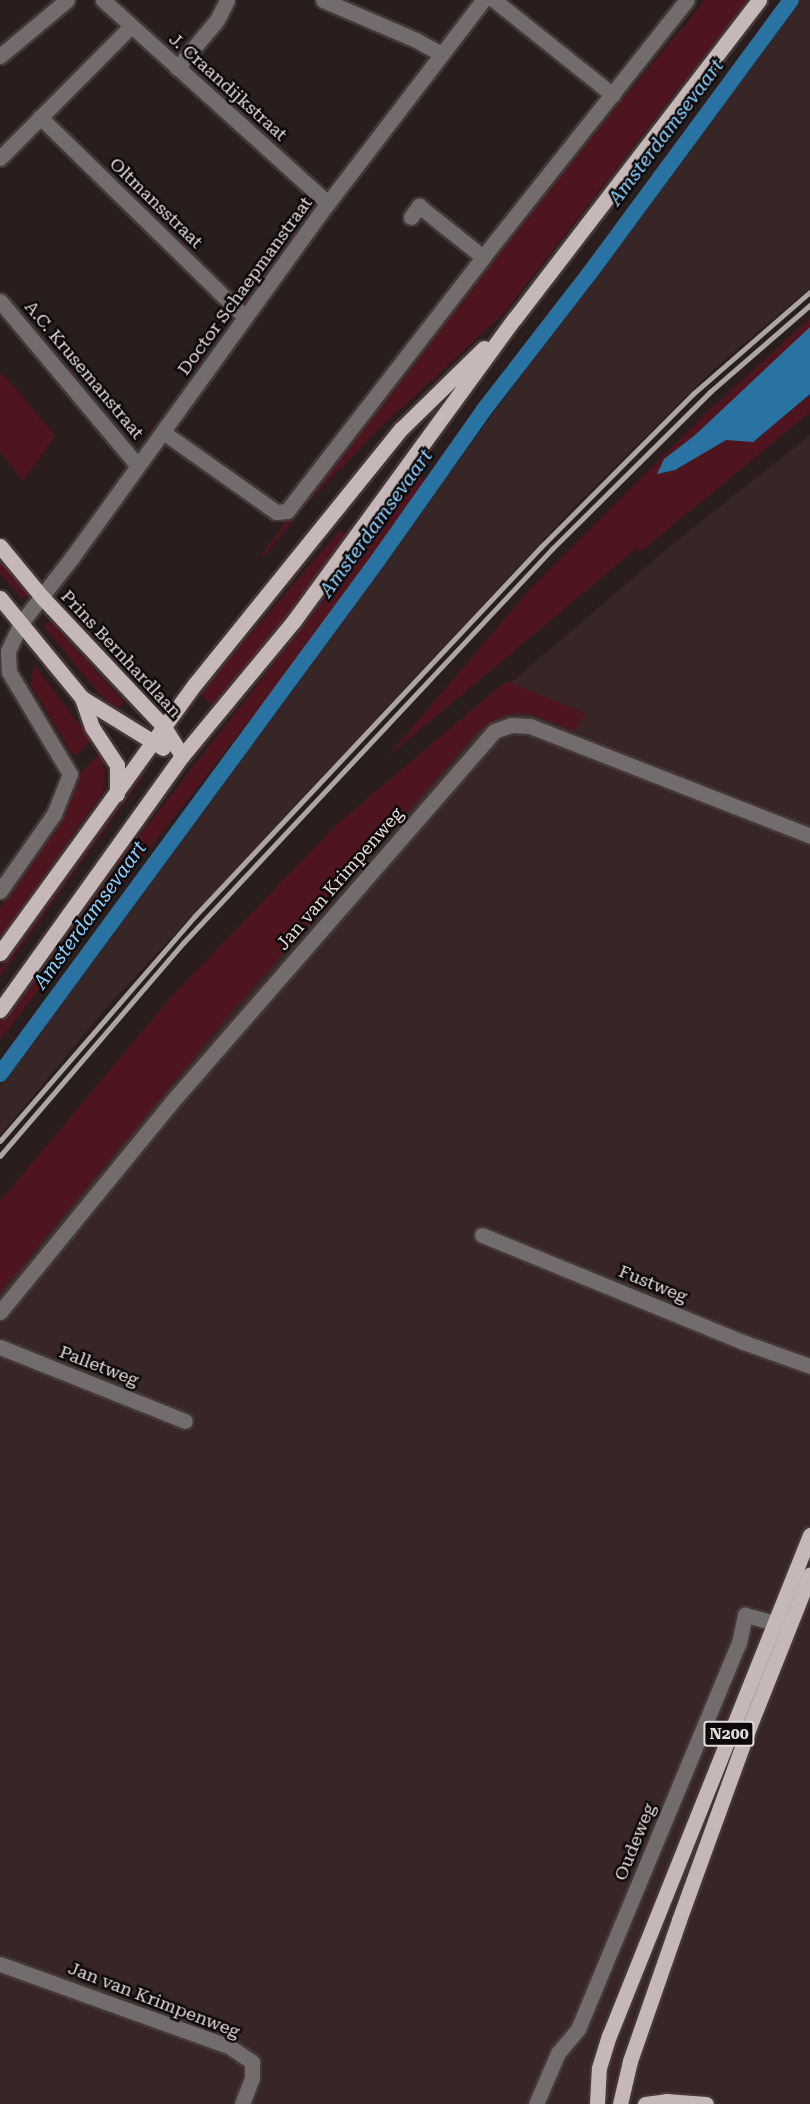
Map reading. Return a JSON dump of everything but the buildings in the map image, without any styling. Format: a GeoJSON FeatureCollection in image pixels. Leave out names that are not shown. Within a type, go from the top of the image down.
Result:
{"type":"FeatureCollection","features":[{"type":"Feature","properties":{"kind":"main road"},"geometry":{"type":"LineString","coordinates":[[0,1010],[182,756],[293,622],[515,318],[759,0]]}},
{"type":"Feature","properties":{"kind":"main road"},"geometry":{"type":"LineString","coordinates":[[0,953],[154,744],[195,684],[401,429],[515,318]]}},
{"type":"Feature","properties":{"kind":"main road","name":"Prins Bernhardlaan"},"geometry":{"type":"LineString","coordinates":[[0,546],[42,597],[164,728],[182,756]]}},
{"type":"Feature","properties":{"kind":"main road","name":"Prins Bernhardlaan"},"geometry":{"type":"LineString","coordinates":[[0,598],[82,698],[154,744],[182,756]]}},
{"type":"Feature","properties":{"kind":"main road","name":"Prins Bernhardlaan"},"geometry":{"type":"LineString","coordinates":[[82,698],[92,727],[117,765],[117,794]]}},
{"type":"Feature","properties":{"kind":"main road","name":"N200"},"geometry":{"type":"LineString","coordinates":[[620,2104],[630,2061],[750,1725],[810,1535]]}},
{"type":"Feature","properties":{"kind":"main road","name":"N200"},"geometry":{"type":"LineString","coordinates":[[597,2104],[599,2068],[609,2036],[782,1625],[810,1574]]}},
{"type":"Feature","properties":{"kind":"main road"},"geometry":{"type":"LineString","coordinates":[[645,2104],[666,2101],[706,2104]]}},
{"type":"Feature","properties":{"kind":"street"},"geometry":{"type":"LineString","coordinates":[[0,56],[67,0]]}},
{"type":"Feature","properties":{"kind":"street","name":"J. Craandijkstraat"},"geometry":{"type":"LineString","coordinates":[[103,0],[130,27],[328,203]]}},
{"type":"Feature","properties":{"kind":"street"},"geometry":{"type":"LineString","coordinates":[[177,68],[217,21],[227,0]]}},
{"type":"Feature","properties":{"kind":"street"},"geometry":{"type":"LineString","coordinates":[[323,0],[416,40],[441,54]]}},
{"type":"Feature","properties":{"kind":"street","name":"Doctor Schaepmanstraat"},"geometry":{"type":"LineString","coordinates":[[21,623],[163,432],[328,203],[483,0]]}},
{"type":"Feature","properties":{"kind":"street"},"geometry":{"type":"LineString","coordinates":[[494,0],[613,95]]}},
{"type":"Feature","properties":{"kind":"street"},"geometry":{"type":"LineString","coordinates":[[411,218],[419,206],[483,257],[687,0]]}},
{"type":"Feature","properties":{"kind":"street"},"geometry":{"type":"LineString","coordinates":[[0,158],[130,27]]}},
{"type":"Feature","properties":{"kind":"street","name":"Oltmansstraat"},"geometry":{"type":"LineString","coordinates":[[40,117],[245,317]]}},
{"type":"Feature","properties":{"kind":"street","name":"A.C. Krusemanstraat"},"geometry":{"type":"LineString","coordinates":[[163,432],[276,512],[282,513],[291,507],[483,257]]}},
{"type":"Feature","properties":{"kind":"street","name":"A.C. Krusemanstraat"},"geometry":{"type":"LineString","coordinates":[[0,301],[137,465]]}},
{"type":"Feature","properties":{"kind":"street"},"geometry":{"type":"LineString","coordinates":[[0,891],[54,814],[70,774],[9,672],[8,651],[21,623]]}},
{"type":"Feature","properties":{"kind":"street","name":"Jan van Krimpenweg"},"geometry":{"type":"LineString","coordinates":[[0,1312],[177,1096],[494,731],[512,724],[530,726],[810,836]]}},
{"type":"Feature","properties":{"kind":"street","name":"Fustweg"},"geometry":{"type":"LineString","coordinates":[[482,1235],[743,1342],[810,1366]]}},
{"type":"Feature","properties":{"kind":"street","name":"Palletweg"},"geometry":{"type":"LineString","coordinates":[[0,1347],[185,1421]]}},
{"type":"Feature","properties":{"kind":"street","name":"Oudeweg"},"geometry":{"type":"LineString","coordinates":[[536,2104],[558,2053],[579,2029],[739,1643],[746,1615],[782,1625]]}},
{"type":"Feature","properties":{"kind":"street","name":"Jan van Krimpenweg"},"geometry":{"type":"LineString","coordinates":[[0,1964],[230,2047],[252,2062],[252,2078],[242,2104]]}},
{"type":"Feature","properties":{"kind":"shaded area"},"geometry":{"type":"Polygon","coordinates":[[[705,0],[747,0],[504,313],[381,427],[309,501],[264,556],[261,556],[284,524],[296,515],[316,490],[522,220],[705,0]]]}},
{"type":"Feature","properties":{"kind":"shaded area"},"geometry":{"type":"Polygon","coordinates":[[[796,0],[810,0],[810,288],[715,368],[580,501],[106,1008],[0,1136],[0,1086],[796,0]]]}},
{"type":"Feature","properties":{"kind":"shaded area"},"geometry":{"type":"Polygon","coordinates":[[[810,318],[810,412],[640,552],[637,548],[387,757],[527,592],[707,412],[810,318]]]}},
{"type":"Feature","properties":{"kind":"shaded area"},"geometry":{"type":"Polygon","coordinates":[[[2,373],[55,436],[23,481],[0,452],[0,375],[2,373]]]}},
{"type":"Feature","properties":{"kind":"shaded area"},"geometry":{"type":"Polygon","coordinates":[[[810,435],[810,2104],[0,2104],[0,1273],[478,711],[668,548],[810,435]]]}},
{"type":"Feature","properties":{"kind":"shaded area"},"geometry":{"type":"Polygon","coordinates":[[[420,476],[433,486],[0,1040],[0,1014],[420,476]]]}},
{"type":"Feature","properties":{"kind":"shaded area"},"geometry":{"type":"Polygon","coordinates":[[[340,530],[348,536],[288,617],[212,705],[199,693],[340,530]]]}},
{"type":"Feature","properties":{"kind":"shaded area"},"geometry":{"type":"Polygon","coordinates":[[[0,561],[26,593],[25,599],[21,598],[0,573],[0,561]]]}},
{"type":"Feature","properties":{"kind":"shaded area"},"geometry":{"type":"Polygon","coordinates":[[[46,622],[51,622],[124,702],[116,711],[44,627],[46,622]]]}},
{"type":"Feature","properties":{"kind":"shaded area"},"geometry":{"type":"Polygon","coordinates":[[[34,665],[91,740],[76,755],[71,753],[30,684],[34,665]]]}},
{"type":"Feature","properties":{"kind":"shaded area"},"geometry":{"type":"Polygon","coordinates":[[[506,681],[585,713],[575,731],[528,713],[503,715],[479,730],[231,1012],[0,1292],[0,1201],[170,998],[336,825],[506,681]]]}},
{"type":"Feature","properties":{"kind":"shaded area"},"geometry":{"type":"Polygon","coordinates":[[[100,753],[105,772],[103,792],[0,937],[0,908],[55,827],[75,778],[100,753]]]}},
{"type":"Feature","properties":{"kind":"shaded area"},"geometry":{"type":"Polygon","coordinates":[[[145,766],[146,773],[0,976],[0,968],[15,946],[145,766]]]}},
{"type":"Feature","properties":{"kind":"water"},"geometry":{"type":"Polygon","coordinates":[[[810,327],[810,394],[753,442],[726,440],[675,470],[657,474],[664,459],[694,436],[810,327]]]}},
{"type":"Feature","properties":{"kind":"waterway","name":"Amsterdamsevaart"},"geometry":{"type":"LineString","coordinates":[[0,1074],[378,560],[483,411],[589,274],[791,0]]}},
{"type":"Feature","properties":{"kind":"railway"},"geometry":{"type":"LineString","coordinates":[[0,1141],[195,916],[541,547],[693,394],[810,292]]}},
{"type":"Feature","properties":{"kind":"railway"},"geometry":{"type":"LineString","coordinates":[[0,1156],[184,942],[552,549],[710,392],[810,305]]}}]}
